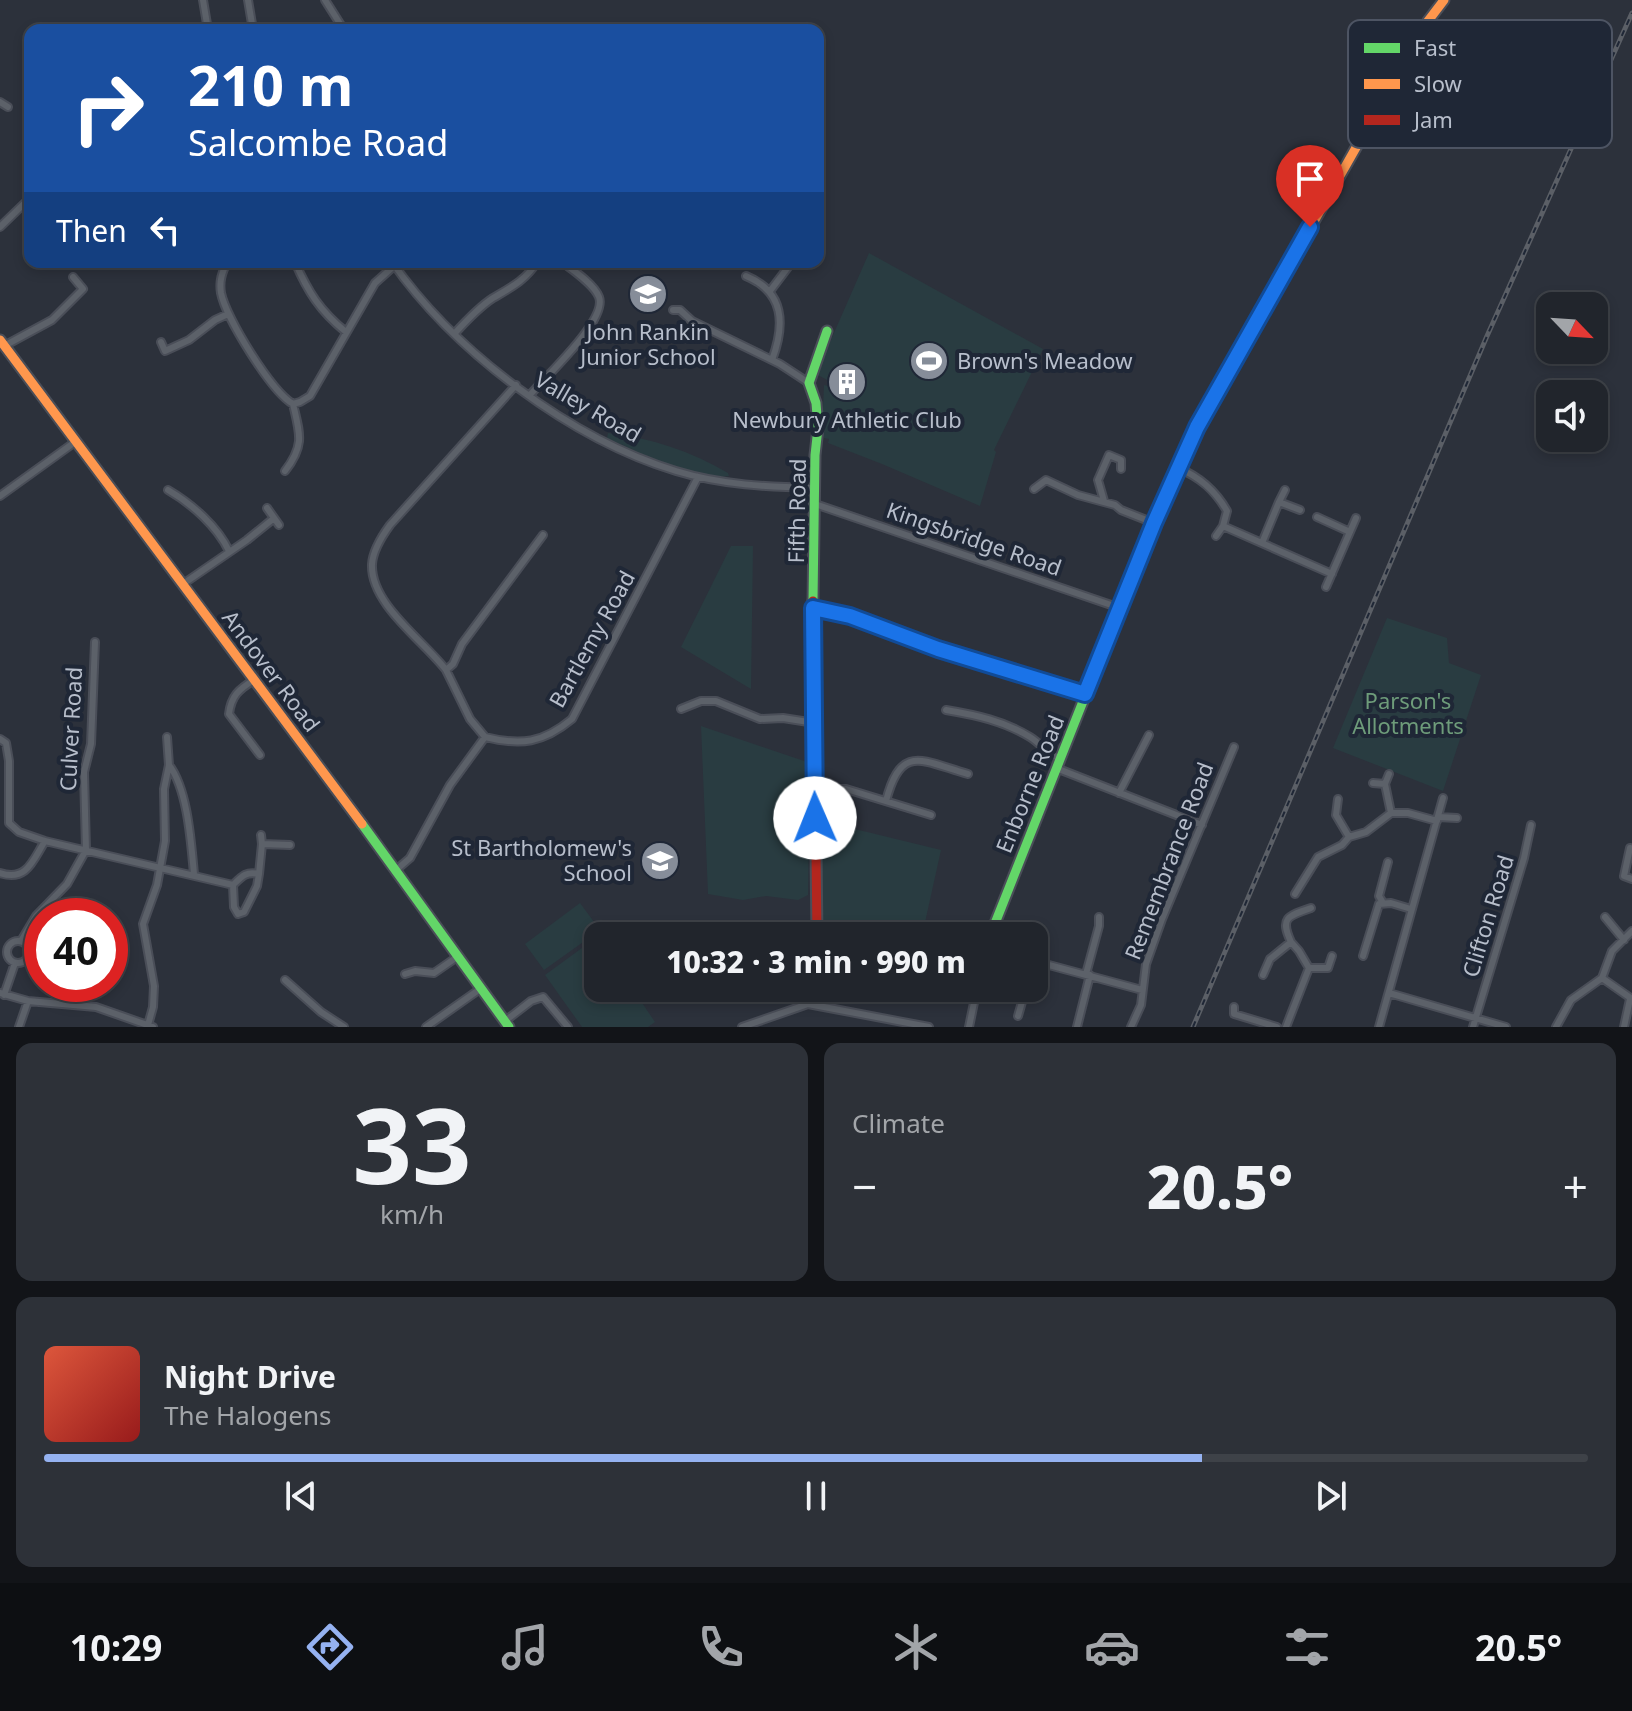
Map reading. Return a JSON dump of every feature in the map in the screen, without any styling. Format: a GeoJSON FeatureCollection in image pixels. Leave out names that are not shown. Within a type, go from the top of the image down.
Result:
{"type":"FeatureCollection","features":[{"type":"Feature","properties":{"kind":"street"},"geometry":{"type":"LineString","coordinates":[[203,0],[207,24]]}},
{"type":"Feature","properties":{"kind":"street"},"geometry":{"type":"LineString","coordinates":[[248,0],[252,24]]}},
{"type":"Feature","properties":{"kind":"street"},"geometry":{"type":"LineString","coordinates":[[325,0],[340,24]]}},
{"type":"Feature","properties":{"kind":"street","name":"Enborne Road"},"geometry":{"type":"LineString","coordinates":[[1429,20],[1444,0]]}},
{"type":"Feature","properties":{"kind":"street"},"geometry":{"type":"LineString","coordinates":[[0,102],[8,107]]}},
{"type":"Feature","properties":{"kind":"street","name":"Enborne Road"},"geometry":{"type":"LineString","coordinates":[[996,922],[1178,468],[1221,382],[1355,148]]}},
{"type":"Feature","properties":{"kind":"street"},"geometry":{"type":"LineString","coordinates":[[0,227],[24,204]]}},
{"type":"Feature","properties":{"kind":"street"},"geometry":{"type":"LineString","coordinates":[[224,268],[220,277],[221,291],[228,314],[243,341],[279,391],[293,404],[301,441],[295,458],[285,471]]}},
{"type":"Feature","properties":{"kind":"street"},"geometry":{"type":"LineString","coordinates":[[298,268],[308,292],[346,332]]}},
{"type":"Feature","properties":{"kind":"street"},"geometry":{"type":"LineString","coordinates":[[293,404],[310,396],[375,283],[389,268]]}},
{"type":"Feature","properties":{"kind":"street","name":"Valley Road"},"geometry":{"type":"LineString","coordinates":[[397,268],[455,333],[516,385],[612,445],[661,466],[698,477],[750,485],[814,488]]}},
{"type":"Feature","properties":{"kind":"street"},"geometry":{"type":"LineString","coordinates":[[455,333],[494,298],[507,293],[523,280],[532,268]]}},
{"type":"Feature","properties":{"kind":"street"},"geometry":{"type":"LineString","coordinates":[[530,395],[588,329],[600,303],[590,287],[569,268]]}},
{"type":"Feature","properties":{"kind":"street"},"geometry":{"type":"LineString","coordinates":[[770,291],[787,268]]}},
{"type":"Feature","properties":{"kind":"street"},"geometry":{"type":"LineString","coordinates":[[746,276],[763,283],[778,306],[781,321],[772,360]]}},
{"type":"Feature","properties":{"kind":"street"},"geometry":{"type":"LineString","coordinates":[[2,343],[52,320],[83,289],[73,277]]}},
{"type":"Feature","properties":{"kind":"street"},"geometry":{"type":"LineString","coordinates":[[673,310],[680,310],[692,321],[772,360],[809,383],[827,331]]}},
{"type":"Feature","properties":{"kind":"street"},"geometry":{"type":"LineString","coordinates":[[161,342],[165,351],[189,340],[228,314]]}},
{"type":"Feature","properties":{"kind":"street","name":"Andover Road"},"geometry":{"type":"LineString","coordinates":[[2,343],[507,1024]]}},
{"type":"Feature","properties":{"kind":"street","name":"Fifth Road"},"geometry":{"type":"LineString","coordinates":[[809,383],[816,403],[818,428],[813,608],[817,922]]}},
{"type":"Feature","properties":{"kind":"street"},"geometry":{"type":"LineString","coordinates":[[395,871],[410,858],[450,785],[485,737],[470,719],[446,670],[379,596],[372,565],[378,543],[390,525],[516,385]]}},
{"type":"Feature","properties":{"kind":"street"},"geometry":{"type":"LineString","coordinates":[[0,495],[75,442]]}},
{"type":"Feature","properties":{"kind":"street"},"geometry":{"type":"LineString","coordinates":[[1104,501],[1098,480],[1109,455],[1121,460],[1121,469]]}},
{"type":"Feature","properties":{"kind":"street"},"geometry":{"type":"LineString","coordinates":[[295,458],[303,463]]}},
{"type":"Feature","properties":{"kind":"street"},"geometry":{"type":"LineString","coordinates":[[1178,468],[1210,487],[1227,511],[1216,536]]}},
{"type":"Feature","properties":{"kind":"street","name":"Bartlemy Road"},"geometry":{"type":"LineString","coordinates":[[485,737],[527,743],[556,732],[572,719],[698,477]]}},
{"type":"Feature","properties":{"kind":"street"},"geometry":{"type":"LineString","coordinates":[[1034,489],[1046,480],[1154,523]]}},
{"type":"Feature","properties":{"kind":"street"},"geometry":{"type":"LineString","coordinates":[[168,490],[208,521],[229,551]]}},
{"type":"Feature","properties":{"kind":"street"},"geometry":{"type":"LineString","coordinates":[[1262,543],[1285,490]]}},
{"type":"Feature","properties":{"kind":"street"},"geometry":{"type":"LineString","coordinates":[[1279,502],[1300,510]]}},
{"type":"Feature","properties":{"kind":"street","name":"Kingsbridge Road"},"geometry":{"type":"LineString","coordinates":[[815,504],[1120,608]]}},
{"type":"Feature","properties":{"kind":"street"},"geometry":{"type":"LineString","coordinates":[[183,584],[276,522],[267,508]]}},
{"type":"Feature","properties":{"kind":"street"},"geometry":{"type":"LineString","coordinates":[[1317,517],[1350,532]]}},
{"type":"Feature","properties":{"kind":"street"},"geometry":{"type":"LineString","coordinates":[[1326,587],[1356,518]]}},
{"type":"Feature","properties":{"kind":"street"},"geometry":{"type":"LineString","coordinates":[[1223,526],[1332,574]]}},
{"type":"Feature","properties":{"kind":"street"},"geometry":{"type":"LineString","coordinates":[[446,670],[543,535]]}},
{"type":"Feature","properties":{"kind":"street"},"geometry":{"type":"LineString","coordinates":[[813,608],[850,616],[938,649],[1085,694]]}},
{"type":"Feature","properties":{"kind":"street","name":"Culver Road"},"geometry":{"type":"LineString","coordinates":[[86,850],[84,772],[91,744],[95,642]]}},
{"type":"Feature","properties":{"kind":"street"},"geometry":{"type":"LineString","coordinates":[[254,680],[230,700],[229,714],[260,755]]}},
{"type":"Feature","properties":{"kind":"street"},"geometry":{"type":"LineString","coordinates":[[689,696],[692,704]]}},
{"type":"Feature","properties":{"kind":"street"},"geometry":{"type":"LineString","coordinates":[[681,709],[701,701],[716,701],[760,719],[783,718],[815,723]]}},
{"type":"Feature","properties":{"kind":"street"},"geometry":{"type":"LineString","coordinates":[[946,710],[1007,725],[1027,735],[1058,764],[1119,793],[1202,825]]}},
{"type":"Feature","properties":{"kind":"street"},"geometry":{"type":"LineString","coordinates":[[1119,793],[1149,735]]}},
{"type":"Feature","properties":{"kind":"street"},"geometry":{"type":"LineString","coordinates":[[39,1002],[96,1007],[151,1026],[154,986],[143,924],[161,868],[165,841],[164,789],[169,765],[167,737]]}},
{"type":"Feature","properties":{"kind":"street"},"geometry":{"type":"LineString","coordinates":[[0,739],[6,743],[9,761],[4,795],[9,823],[19,832],[45,841],[233,885]]}},
{"type":"Feature","properties":{"kind":"street","name":"Remembrance Road"},"geometry":{"type":"LineString","coordinates":[[1131,1027],[1141,1005],[1146,964],[1162,919],[1234,747]]}},
{"type":"Feature","properties":{"kind":"street"},"geometry":{"type":"LineString","coordinates":[[886,801],[897,771],[905,762],[915,760],[968,774]]}},
{"type":"Feature","properties":{"kind":"street"},"geometry":{"type":"LineString","coordinates":[[169,765],[174,771],[185,809],[194,874]]}},
{"type":"Feature","properties":{"kind":"street"},"geometry":{"type":"LineString","coordinates":[[1389,774],[1385,784],[1391,813]]}},
{"type":"Feature","properties":{"kind":"street"},"geometry":{"type":"LineString","coordinates":[[1373,783],[1385,784]]}},
{"type":"Feature","properties":{"kind":"street"},"geometry":{"type":"LineString","coordinates":[[815,789],[846,789],[931,815]]}},
{"type":"Feature","properties":{"kind":"street"},"geometry":{"type":"LineString","coordinates":[[1379,1027],[1443,798]]}},
{"type":"Feature","properties":{"kind":"street"},"geometry":{"type":"LineString","coordinates":[[1338,799],[1336,815],[1349,837]]}},
{"type":"Feature","properties":{"kind":"street"},"geometry":{"type":"LineString","coordinates":[[1295,894],[1318,857],[1342,845],[1349,837],[1366,832],[1391,813],[1437,819],[1457,818]]}},
{"type":"Feature","properties":{"kind":"street","name":"Clifton Road"},"geometry":{"type":"LineString","coordinates":[[1473,1027],[1531,825]]}},
{"type":"Feature","properties":{"kind":"street"},"geometry":{"type":"LineString","coordinates":[[259,874],[250,872],[233,885],[234,907],[238,914],[244,912],[257,886],[259,874],[262,844],[261,835]]}},
{"type":"Feature","properties":{"kind":"street"},"geometry":{"type":"LineString","coordinates":[[0,873],[9,876],[22,874],[32,866],[45,841]]}},
{"type":"Feature","properties":{"kind":"street"},"geometry":{"type":"LineString","coordinates":[[262,844],[290,845]]}},
{"type":"Feature","properties":{"kind":"street"},"geometry":{"type":"LineString","coordinates":[[1630,848],[1624,876],[1632,879]]}},
{"type":"Feature","properties":{"kind":"street"},"geometry":{"type":"LineString","coordinates":[[21,941],[36,916],[67,884],[86,850]]}},
{"type":"Feature","properties":{"kind":"street"},"geometry":{"type":"LineString","coordinates":[[1363,956],[1388,862]]}},
{"type":"Feature","properties":{"kind":"street"},"geometry":{"type":"LineString","coordinates":[[1410,874],[1421,878]]}},
{"type":"Feature","properties":{"kind":"street"},"geometry":{"type":"LineString","coordinates":[[1378,898],[1411,909]]}},
{"type":"Feature","properties":{"kind":"street"},"geometry":{"type":"LineString","coordinates":[[1309,968],[1285,932],[1285,923],[1290,915],[1311,908]]}},
{"type":"Feature","properties":{"kind":"street"},"geometry":{"type":"LineString","coordinates":[[1606,916],[1624,940]]}},
{"type":"Feature","properties":{"kind":"street"},"geometry":{"type":"LineString","coordinates":[[1077,1027],[1099,917]]}},
{"type":"Feature","properties":{"kind":"street"},"geometry":{"type":"LineString","coordinates":[[1556,1027],[1571,1000],[1602,978],[1612,951],[1632,931]]}},
{"type":"Feature","properties":{"kind":"street"},"geometry":{"type":"LineString","coordinates":[[14,941],[21,941],[29,949],[29,956],[21,963],[15,963],[9,959],[7,952],[14,941]]}},
{"type":"Feature","properties":{"kind":"street"},"geometry":{"type":"LineString","coordinates":[[1263,975],[1270,959],[1291,942]]}},
{"type":"Feature","properties":{"kind":"street"},"geometry":{"type":"LineString","coordinates":[[1309,968],[1328,968],[1332,956]]}},
{"type":"Feature","properties":{"kind":"street"},"geometry":{"type":"LineString","coordinates":[[405,974],[415,971],[434,973],[457,957]]}},
{"type":"Feature","properties":{"kind":"street"},"geometry":{"type":"LineString","coordinates":[[15,963],[2,994],[24,1000]]}},
{"type":"Feature","properties":{"kind":"street"},"geometry":{"type":"LineString","coordinates":[[1048,964],[1142,990]]}},
{"type":"Feature","properties":{"kind":"street"},"geometry":{"type":"LineString","coordinates":[[1286,1027],[1309,968]]}},
{"type":"Feature","properties":{"kind":"street"},"geometry":{"type":"LineString","coordinates":[[1602,978],[1631,999],[1624,1027]]}},
{"type":"Feature","properties":{"kind":"street"},"geometry":{"type":"LineString","coordinates":[[285,980],[321,1012],[344,1027]]}},
{"type":"Feature","properties":{"kind":"street"},"geometry":{"type":"LineString","coordinates":[[426,1027],[480,989]]}},
{"type":"Feature","properties":{"kind":"street"},"geometry":{"type":"LineString","coordinates":[[1389,993],[1506,1027]]}},
{"type":"Feature","properties":{"kind":"street"},"geometry":{"type":"LineString","coordinates":[[507,1024],[531,1001],[543,997],[568,1027]]}},
{"type":"Feature","properties":{"kind":"street"},"geometry":{"type":"LineString","coordinates":[[19,1027],[28,1002]]}},
{"type":"Feature","properties":{"kind":"street"},"geometry":{"type":"LineString","coordinates":[[969,1027],[974,1002]]}},
{"type":"Feature","properties":{"kind":"street"},"geometry":{"type":"LineString","coordinates":[[1018,1016],[1022,1002]]}},
{"type":"Feature","properties":{"kind":"street"},"geometry":{"type":"LineString","coordinates":[[742,1027],[795,1008],[815,1005],[929,1027]]}},
{"type":"Feature","properties":{"kind":"street"},"geometry":{"type":"LineString","coordinates":[[1234,1007],[1234,1014],[1272,1026]]}},
{"type":"Feature","properties":{"kind":"green space","name":"Brown's Meadow"},"geometry":{"type":"Polygon","coordinates":[[[869,253],[1043,349],[994,450],[996,452],[980,506],[828,443],[829,439],[824,438],[824,385],[828,386],[829,381],[816,374],[869,253]]]}},
{"type":"Feature","properties":{"kind":"green space"},"geometry":{"type":"Polygon","coordinates":[[[608,433],[670,447],[700,458],[729,476],[702,475],[668,464],[607,438],[608,433]]]}},
{"type":"Feature","properties":{"kind":"green space"},"geometry":{"type":"Polygon","coordinates":[[[731,546],[753,546],[751,689],[681,647],[731,546]]]}},
{"type":"Feature","properties":{"kind":"green space","name":"Parson's Allotments"},"geometry":{"type":"Polygon","coordinates":[[[1387,618],[1447,638],[1449,663],[1481,675],[1443,791],[1333,748],[1387,618]]]}},
{"type":"Feature","properties":{"kind":"green space"},"geometry":{"type":"Polygon","coordinates":[[[701,726],[810,763],[808,895],[798,900],[766,896],[743,900],[708,894],[701,726]]]}},
{"type":"Feature","properties":{"kind":"green space"},"geometry":{"type":"Polygon","coordinates":[[[822,821],[941,850],[925,922],[821,920],[822,821]]]}},
{"type":"Feature","properties":{"kind":"green space"},"geometry":{"type":"Polygon","coordinates":[[[580,903],[594,922],[584,922],[584,941],[544,970],[525,944],[580,903]]]}},
{"type":"Feature","properties":{"kind":"green space"},"geometry":{"type":"Polygon","coordinates":[[[584,946],[584,1002],[641,1002],[655,1022],[648,1027],[582,1027],[545,975],[584,946]]]}},
{"type":"Feature","properties":{"kind":"railway"},"geometry":{"type":"LineString","coordinates":[[1612,58],[1632,13]]}},
{"type":"Feature","properties":{"kind":"railway"},"geometry":{"type":"LineString","coordinates":[[1193,1027],[1487,336],[1571,148]]}},
{"type":"Feature","properties":{"kind":"traffic: fast"},"geometry":{"type":"LineString","coordinates":[[813,601],[818,428],[816,403],[809,383],[827,331]]}},
{"type":"Feature","properties":{"kind":"traffic: fast"},"geometry":{"type":"LineString","coordinates":[[996,922],[1120,608],[1197,427],[1225,378]]}},
{"type":"Feature","properties":{"kind":"traffic: fast"},"geometry":{"type":"LineString","coordinates":[[362,824],[509,1027]]}},
{"type":"Feature","properties":{"kind":"traffic: slow"},"geometry":{"type":"LineString","coordinates":[[1429,20],[1444,0]]}},
{"type":"Feature","properties":{"kind":"traffic: slow"},"geometry":{"type":"LineString","coordinates":[[1225,378],[1356,148]]}},
{"type":"Feature","properties":{"kind":"traffic: slow"},"geometry":{"type":"LineString","coordinates":[[0,340],[362,824]]}},
{"type":"Feature","properties":{"kind":"traffic: jam"},"geometry":{"type":"LineString","coordinates":[[813,601],[817,922]]}},
{"type":"Feature","properties":{"kind":"place","name":"John Rankin Junior School"},"geometry":{"type":"Point","coordinates":[648,294]}},
{"type":"Feature","properties":{"kind":"place","name":"Brown's Meadow"},"geometry":{"type":"Point","coordinates":[929,361]}},
{"type":"Feature","properties":{"kind":"place","name":"Newbury Athletic Club"},"geometry":{"type":"Point","coordinates":[847,382]}},
{"type":"Feature","properties":{"kind":"place","name":"St Bartholomew's School"},"geometry":{"type":"Point","coordinates":[660,861]}},
{"type":"Feature","properties":{"kind":"route"},"geometry":{"type":"LineString","coordinates":[[815,818],[813,608],[850,616],[938,649],[1085,694],[1154,523],[1197,427],[1310,227]]}}]}
